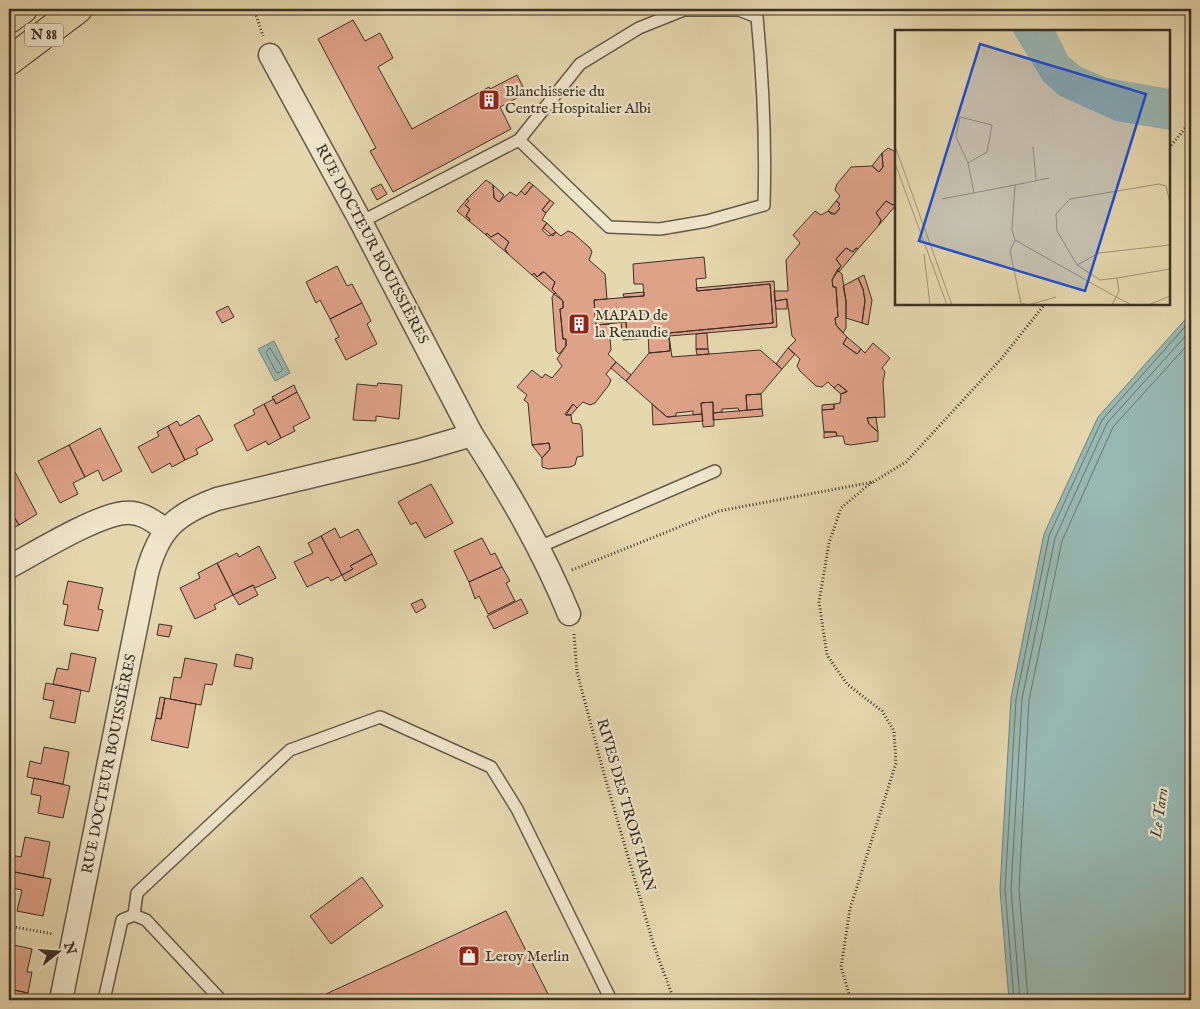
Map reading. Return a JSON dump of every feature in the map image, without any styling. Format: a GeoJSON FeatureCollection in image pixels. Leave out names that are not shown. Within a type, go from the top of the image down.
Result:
{"type":"FeatureCollection","features":[{"type":"Feature","properties":{"kind":"highway","name":"N 88"},"geometry":{"type":"LineString","coordinates":[[9,19],[23,9]]}},
{"type":"Feature","properties":{"kind":"highway","name":"N 88"},"geometry":{"type":"LineString","coordinates":[[9,61],[78,9]]}},
{"type":"Feature","properties":{"kind":"street","name":"RUE DOCTEUR BOUISSIÈRES"},"geometry":{"type":"LineString","coordinates":[[270,55],[361,222],[472,435],[516,502],[554,577],[569,614]]}},
{"type":"Feature","properties":{"kind":"street","name":"RUE DOCTEUR BOUISSIÈRES"},"geometry":{"type":"LineString","coordinates":[[61,1000],[147,572],[153,550],[166,530],[189,509],[217,499],[417,451],[472,435]]}},
{"type":"Feature","properties":{"kind":"street"},"geometry":{"type":"LineString","coordinates":[[9,567],[98,520],[125,513],[148,517],[166,530]]}},
{"type":"Feature","properties":{"kind":"lane"},"geometry":{"type":"LineString","coordinates":[[361,222],[519,140],[580,64],[639,28],[684,10],[739,10],[757,17],[763,71],[766,151],[764,205],[707,221],[660,228],[609,227],[519,140]]}},
{"type":"Feature","properties":{"kind":"lane"},"geometry":{"type":"LineString","coordinates":[[539,547],[715,471]]}},
{"type":"Feature","properties":{"kind":"lane"},"geometry":{"type":"LineString","coordinates":[[134,915],[138,893],[290,750],[380,717],[491,767],[517,810],[611,1000]]}},
{"type":"Feature","properties":{"kind":"lane"},"geometry":{"type":"LineString","coordinates":[[104,1000],[122,920],[134,915],[146,920],[220,1000]]}},
{"type":"Feature","properties":{"kind":"path"},"geometry":{"type":"LineString","coordinates":[[254,9],[270,55]]}},
{"type":"Feature","properties":{"kind":"path"},"geometry":{"type":"LineString","coordinates":[[1170,147],[1191,121]]}},
{"type":"Feature","properties":{"kind":"path"},"geometry":{"type":"LineString","coordinates":[[851,1000],[841,967],[849,919],[896,763],[894,731],[882,711],[847,684],[827,655],[819,602],[829,543],[841,508],[873,482],[906,462],[1001,359],[1044,305]]}},
{"type":"Feature","properties":{"kind":"path"},"geometry":{"type":"LineString","coordinates":[[554,577],[719,511],[873,482]]}},
{"type":"Feature","properties":{"kind":"path","name":"RIVES DES TROIS TARN"},"geometry":{"type":"LineString","coordinates":[[569,614],[575,639],[577,672],[604,774],[654,946],[674,1000]]}},
{"type":"Feature","properties":{"kind":"path"},"geometry":{"type":"LineString","coordinates":[[9,926],[74,938]]}},
{"type":"Feature","properties":{"kind":"water","name":"Le Tarn"},"geometry":{"type":"Polygon","coordinates":[[[1191,313],[1191,1000],[1009,1000],[1000,889],[1011,698],[1044,534],[1098,417],[1191,313]]]}},
{"type":"Feature","properties":{"kind":"water"},"geometry":{"type":"Polygon","coordinates":[[[274,341],[290,373],[275,381],[258,349],[274,341]]]}},
{"type":"Feature","properties":{"kind":"building","name":"Blanchisserie du Centre Hospitalier Albi"},"geometry":{"type":"Polygon","coordinates":[[[353,20],[365,41],[380,33],[393,58],[378,67],[412,129],[489,87],[490,89],[517,75],[526,93],[500,107],[511,129],[393,192],[370,151],[376,148],[318,39],[353,20]]]}},
{"type":"Feature","properties":{"kind":"building"},"geometry":{"type":"Polygon","coordinates":[[[888,148],[895,152],[895,203],[893,205],[886,201],[876,213],[881,220],[879,225],[858,249],[856,248],[853,252],[846,248],[836,259],[841,266],[832,280],[833,287],[836,287],[838,317],[835,318],[836,325],[847,337],[843,344],[857,354],[861,349],[865,353],[873,343],[890,358],[882,368],[885,372],[883,382],[885,417],[867,418],[869,424],[878,432],[878,441],[851,445],[845,444],[843,436],[837,436],[836,432],[824,432],[822,413],[822,410],[834,409],[834,404],[840,403],[841,394],[847,391],[838,384],[834,388],[828,382],[822,387],[816,386],[800,371],[797,366],[800,359],[788,348],[796,340],[792,336],[787,299],[775,301],[774,291],[788,291],[786,260],[800,243],[793,235],[815,211],[821,215],[828,211],[835,214],[840,208],[838,206],[840,204],[836,201],[840,196],[835,190],[837,184],[851,167],[872,166],[879,172],[883,167],[882,153],[888,148]]]}},
{"type":"Feature","properties":{"kind":"building"},"geometry":{"type":"Polygon","coordinates":[[[882,153],[883,167],[879,172],[872,166],[882,153]]]}},
{"type":"Feature","properties":{"kind":"building","name":"MAPAD de la Renaudie"},"geometry":{"type":"Polygon","coordinates":[[[486,180],[493,185],[494,198],[499,202],[510,192],[517,196],[521,191],[525,195],[533,185],[550,200],[542,210],[546,213],[542,220],[547,223],[542,230],[549,236],[556,232],[561,236],[568,231],[573,233],[590,248],[592,252],[589,260],[605,274],[607,299],[594,300],[596,325],[609,324],[611,350],[608,354],[616,362],[606,374],[611,380],[609,385],[595,403],[590,405],[583,402],[577,408],[573,404],[565,414],[571,415],[572,423],[580,424],[582,429],[583,456],[577,457],[575,465],[570,467],[548,469],[542,467],[542,458],[550,449],[549,443],[532,445],[528,403],[524,400],[527,395],[517,387],[532,370],[542,378],[545,374],[552,378],[562,366],[557,359],[566,346],[566,339],[563,339],[560,309],[563,308],[563,301],[552,289],[555,282],[544,272],[537,277],[534,273],[532,275],[508,254],[505,249],[509,242],[498,233],[491,237],[487,233],[486,235],[469,221],[470,219],[466,216],[470,209],[465,205],[469,201],[467,199],[486,180]]]}},
{"type":"Feature","properties":{"kind":"building"},"geometry":{"type":"Polygon","coordinates":[[[529,182],[533,185],[525,195],[521,191],[529,182]]]}},
{"type":"Feature","properties":{"kind":"building"},"geometry":{"type":"Polygon","coordinates":[[[381,184],[387,194],[377,200],[371,189],[381,184]]]}},
{"type":"Feature","properties":{"kind":"building"},"geometry":{"type":"Polygon","coordinates":[[[493,185],[504,195],[499,202],[494,198],[493,185]]]}},
{"type":"Feature","properties":{"kind":"building"},"geometry":{"type":"Polygon","coordinates":[[[467,199],[469,201],[465,205],[470,209],[466,216],[470,219],[469,221],[457,211],[467,199]]]}},
{"type":"Feature","properties":{"kind":"building"},"geometry":{"type":"Polygon","coordinates":[[[550,200],[554,203],[546,213],[542,210],[550,200]]]}},
{"type":"Feature","properties":{"kind":"building"},"geometry":{"type":"Polygon","coordinates":[[[836,201],[840,204],[838,206],[840,208],[835,214],[831,214],[828,211],[836,201]]]}},
{"type":"Feature","properties":{"kind":"building"},"geometry":{"type":"Polygon","coordinates":[[[886,201],[893,205],[895,203],[895,206],[879,225],[881,220],[876,213],[886,201]]]}},
{"type":"Feature","properties":{"kind":"building"},"geometry":{"type":"Polygon","coordinates":[[[547,223],[556,232],[553,236],[543,228],[547,223]]]}},
{"type":"Feature","properties":{"kind":"building"},"geometry":{"type":"Polygon","coordinates":[[[487,233],[491,237],[498,233],[509,242],[505,249],[508,254],[486,235],[487,233]]]}},
{"type":"Feature","properties":{"kind":"building"},"geometry":{"type":"Polygon","coordinates":[[[846,248],[853,252],[856,248],[858,249],[839,272],[837,270],[841,266],[836,259],[846,248]]]}},
{"type":"Feature","properties":{"kind":"building"},"geometry":{"type":"Polygon","coordinates":[[[704,257],[706,278],[696,279],[697,291],[770,284],[773,323],[669,333],[670,351],[649,353],[648,334],[627,336],[626,322],[596,325],[594,300],[644,296],[643,284],[634,284],[633,264],[704,257]]]}},
{"type":"Feature","properties":{"kind":"building"},"geometry":{"type":"Polygon","coordinates":[[[337,266],[347,286],[352,284],[362,303],[330,319],[320,300],[316,303],[306,282],[337,266]]]}},
{"type":"Feature","properties":{"kind":"building"},"geometry":{"type":"Polygon","coordinates":[[[837,270],[842,274],[846,301],[846,328],[843,333],[836,325],[835,318],[838,317],[836,287],[833,287],[832,280],[837,270]]]}},
{"type":"Feature","properties":{"kind":"building"},"geometry":{"type":"Polygon","coordinates":[[[542,272],[555,282],[552,289],[556,293],[554,294],[532,275],[534,273],[537,277],[542,272]]]}},
{"type":"Feature","properties":{"kind":"building"},"geometry":{"type":"Polygon","coordinates":[[[864,275],[872,300],[868,325],[862,323],[865,301],[863,289],[858,278],[864,275]]]}},
{"type":"Feature","properties":{"kind":"building"},"geometry":{"type":"Polygon","coordinates":[[[858,278],[863,289],[865,301],[862,323],[846,318],[846,301],[843,286],[858,278]]]}},
{"type":"Feature","properties":{"kind":"building"},"geometry":{"type":"Polygon","coordinates":[[[774,281],[777,327],[669,336],[669,333],[773,323],[770,284],[697,291],[696,288],[774,281]]]}},
{"type":"Feature","properties":{"kind":"building"},"geometry":{"type":"Polygon","coordinates":[[[644,292],[644,296],[624,297],[623,294],[644,292]]]}},
{"type":"Feature","properties":{"kind":"building"},"geometry":{"type":"Polygon","coordinates":[[[554,294],[563,301],[563,308],[560,309],[563,339],[566,339],[566,346],[559,354],[556,351],[552,297],[554,294]]]}},
{"type":"Feature","properties":{"kind":"building"},"geometry":{"type":"Polygon","coordinates":[[[787,299],[787,309],[776,309],[775,301],[787,299]]]}},
{"type":"Feature","properties":{"kind":"building"},"geometry":{"type":"Polygon","coordinates":[[[362,303],[371,321],[367,324],[377,344],[346,360],[335,339],[339,337],[330,319],[362,303]]]}},
{"type":"Feature","properties":{"kind":"building"},"geometry":{"type":"Polygon","coordinates":[[[228,306],[234,317],[222,323],[216,312],[228,306]]]}},
{"type":"Feature","properties":{"kind":"building"},"geometry":{"type":"Polygon","coordinates":[[[621,322],[626,322],[627,336],[648,334],[648,338],[623,340],[621,322]]]}},
{"type":"Feature","properties":{"kind":"building"},"geometry":{"type":"Polygon","coordinates":[[[707,333],[708,349],[696,349],[696,334],[707,333]]]}},
{"type":"Feature","properties":{"kind":"building"},"geometry":{"type":"Polygon","coordinates":[[[669,336],[672,357],[760,350],[782,369],[761,394],[746,395],[747,410],[739,411],[738,408],[722,409],[722,412],[713,413],[713,402],[701,403],[702,414],[693,415],[693,411],[676,413],[676,416],[667,417],[626,381],[649,353],[670,351],[669,336]]]}},
{"type":"Feature","properties":{"kind":"building"},"geometry":{"type":"Polygon","coordinates":[[[847,337],[861,349],[857,354],[843,344],[847,337]]]}},
{"type":"Feature","properties":{"kind":"building"},"geometry":{"type":"Polygon","coordinates":[[[788,348],[795,354],[782,369],[776,364],[788,348]]]}},
{"type":"Feature","properties":{"kind":"building"},"geometry":{"type":"Polygon","coordinates":[[[696,349],[708,349],[709,354],[697,355],[696,349]]]}},
{"type":"Feature","properties":{"kind":"building"},"geometry":{"type":"Polygon","coordinates":[[[616,362],[631,375],[626,381],[611,368],[616,362]]]}},
{"type":"Feature","properties":{"kind":"building"},"geometry":{"type":"Polygon","coordinates":[[[378,383],[402,385],[399,419],[376,416],[376,421],[353,420],[357,384],[377,386],[378,383]]]}},
{"type":"Feature","properties":{"kind":"building"},"geometry":{"type":"Polygon","coordinates":[[[838,384],[847,392],[841,394],[834,388],[838,384]]]}},
{"type":"Feature","properties":{"kind":"building"},"geometry":{"type":"Polygon","coordinates":[[[294,385],[297,392],[276,404],[272,397],[294,385]]]}},
{"type":"Feature","properties":{"kind":"building"},"geometry":{"type":"Polygon","coordinates":[[[297,392],[310,418],[293,427],[295,431],[281,438],[264,404],[274,399],[276,404],[297,392]]]}},
{"type":"Feature","properties":{"kind":"building"},"geometry":{"type":"Polygon","coordinates":[[[761,394],[762,409],[747,410],[746,395],[761,394]]]}},
{"type":"Feature","properties":{"kind":"building"},"geometry":{"type":"Polygon","coordinates":[[[713,402],[714,426],[703,427],[701,403],[713,402]]]}},
{"type":"Feature","properties":{"kind":"building"},"geometry":{"type":"Polygon","coordinates":[[[264,404],[281,438],[268,445],[266,441],[247,451],[234,425],[255,414],[253,410],[264,404]]]}},
{"type":"Feature","properties":{"kind":"building"},"geometry":{"type":"Polygon","coordinates":[[[573,404],[577,408],[571,415],[566,415],[573,404]]]}},
{"type":"Feature","properties":{"kind":"building"},"geometry":{"type":"Polygon","coordinates":[[[652,404],[667,417],[702,414],[703,421],[653,425],[652,404]]]}},
{"type":"Feature","properties":{"kind":"building"},"geometry":{"type":"Polygon","coordinates":[[[834,404],[834,409],[822,410],[822,405],[834,404]]]}},
{"type":"Feature","properties":{"kind":"building"},"geometry":{"type":"Polygon","coordinates":[[[762,409],[763,416],[713,420],[713,413],[762,409]]]}},
{"type":"Feature","properties":{"kind":"building"},"geometry":{"type":"Polygon","coordinates":[[[199,415],[213,440],[196,449],[198,454],[185,460],[168,426],[177,421],[180,426],[199,415]]]}},
{"type":"Feature","properties":{"kind":"building"},"geometry":{"type":"Polygon","coordinates":[[[876,417],[878,432],[869,424],[867,418],[876,417]]]}},
{"type":"Feature","properties":{"kind":"building"},"geometry":{"type":"Polygon","coordinates":[[[168,426],[185,460],[172,467],[170,463],[152,473],[138,447],[159,436],[157,432],[168,426]]]}},
{"type":"Feature","properties":{"kind":"building"},"geometry":{"type":"Polygon","coordinates":[[[100,428],[122,471],[103,481],[98,470],[85,477],[69,445],[100,428]]]}},
{"type":"Feature","properties":{"kind":"building"},"geometry":{"type":"Polygon","coordinates":[[[824,432],[836,432],[837,436],[824,438],[824,432]]]}},
{"type":"Feature","properties":{"kind":"building"},"geometry":{"type":"Polygon","coordinates":[[[549,443],[550,449],[542,458],[532,445],[549,443]]]}},
{"type":"Feature","properties":{"kind":"building"},"geometry":{"type":"Polygon","coordinates":[[[69,445],[85,477],[73,483],[78,494],[60,503],[38,461],[69,445]]]}},
{"type":"Feature","properties":{"kind":"building"},"geometry":{"type":"Polygon","coordinates":[[[15,472],[37,514],[19,525],[13,515],[9,517],[9,475],[15,472]]]}},
{"type":"Feature","properties":{"kind":"building"},"geometry":{"type":"Polygon","coordinates":[[[431,484],[453,523],[425,538],[416,522],[411,525],[398,502],[431,484]]]}},
{"type":"Feature","properties":{"kind":"building"},"geometry":{"type":"Polygon","coordinates":[[[13,515],[19,525],[9,530],[9,517],[13,515]]]}},
{"type":"Feature","properties":{"kind":"building"},"geometry":{"type":"Polygon","coordinates":[[[335,528],[340,538],[358,529],[372,554],[350,566],[353,569],[342,575],[321,536],[335,528]]]}},
{"type":"Feature","properties":{"kind":"building"},"geometry":{"type":"Polygon","coordinates":[[[321,536],[342,575],[331,581],[328,577],[307,587],[294,562],[313,553],[308,543],[321,536]]]}},
{"type":"Feature","properties":{"kind":"building"},"geometry":{"type":"Polygon","coordinates":[[[482,538],[491,555],[495,553],[502,567],[469,582],[454,551],[482,538]]]}},
{"type":"Feature","properties":{"kind":"building"},"geometry":{"type":"Polygon","coordinates":[[[259,546],[276,578],[255,588],[253,585],[233,595],[217,563],[237,553],[239,557],[259,546]]]}},
{"type":"Feature","properties":{"kind":"building"},"geometry":{"type":"Polygon","coordinates":[[[372,554],[377,564],[345,581],[342,575],[353,569],[350,566],[372,554]]]}},
{"type":"Feature","properties":{"kind":"building"},"geometry":{"type":"Polygon","coordinates":[[[217,563],[233,595],[214,605],[216,609],[195,619],[180,588],[200,578],[198,573],[217,563]]]}},
{"type":"Feature","properties":{"kind":"building"},"geometry":{"type":"Polygon","coordinates":[[[502,567],[510,581],[506,583],[515,601],[488,614],[479,596],[475,599],[469,582],[502,567]]]}},
{"type":"Feature","properties":{"kind":"building"},"geometry":{"type":"Polygon","coordinates":[[[68,581],[103,588],[98,609],[103,610],[98,631],[64,625],[68,605],[63,604],[68,581]]]}},
{"type":"Feature","properties":{"kind":"building"},"geometry":{"type":"Polygon","coordinates":[[[253,585],[258,595],[239,605],[233,595],[253,585]]]}},
{"type":"Feature","properties":{"kind":"building"},"geometry":{"type":"Polygon","coordinates":[[[422,599],[426,607],[416,613],[411,604],[422,599]]]}},
{"type":"Feature","properties":{"kind":"building"},"geometry":{"type":"Polygon","coordinates":[[[521,599],[528,613],[494,629],[487,616],[521,599]]]}},
{"type":"Feature","properties":{"kind":"building"},"geometry":{"type":"Polygon","coordinates":[[[159,624],[172,626],[169,637],[157,635],[159,624]]]}},
{"type":"Feature","properties":{"kind":"building"},"geometry":{"type":"Polygon","coordinates":[[[71,653],[96,658],[89,692],[53,684],[57,668],[68,670],[71,653]]]}},
{"type":"Feature","properties":{"kind":"building"},"geometry":{"type":"Polygon","coordinates":[[[236,654],[253,658],[251,669],[234,666],[236,654]]]}},
{"type":"Feature","properties":{"kind":"building"},"geometry":{"type":"Polygon","coordinates":[[[185,658],[217,664],[212,685],[205,684],[201,705],[170,699],[174,677],[181,678],[185,658]]]}},
{"type":"Feature","properties":{"kind":"building"},"geometry":{"type":"Polygon","coordinates":[[[46,683],[81,690],[75,723],[50,718],[54,701],[43,699],[46,683]]]}},
{"type":"Feature","properties":{"kind":"building"},"geometry":{"type":"Polygon","coordinates":[[[160,697],[165,698],[161,719],[156,718],[160,697]]]}},
{"type":"Feature","properties":{"kind":"building"},"geometry":{"type":"Polygon","coordinates":[[[165,698],[196,704],[188,748],[151,740],[156,718],[161,719],[165,698]]]}},
{"type":"Feature","properties":{"kind":"building"},"geometry":{"type":"Polygon","coordinates":[[[44,747],[69,752],[63,784],[27,777],[30,761],[41,764],[44,747]]]}},
{"type":"Feature","properties":{"kind":"building"},"geometry":{"type":"Polygon","coordinates":[[[34,778],[70,786],[63,818],[38,813],[41,796],[31,794],[34,778]]]}},
{"type":"Feature","properties":{"kind":"building"},"geometry":{"type":"Polygon","coordinates":[[[25,837],[50,842],[43,878],[9,871],[10,855],[21,857],[25,837]]]}},
{"type":"Feature","properties":{"kind":"building"},"geometry":{"type":"Polygon","coordinates":[[[15,872],[51,879],[43,916],[17,911],[22,890],[11,888],[15,872]]]}},
{"type":"Feature","properties":{"kind":"building"},"geometry":{"type":"Polygon","coordinates":[[[362,877],[383,906],[331,944],[310,916],[362,877]]]}},
{"type":"Feature","properties":{"kind":"building","name":"Leroy Merlin"},"geometry":{"type":"Polygon","coordinates":[[[506,911],[551,1000],[313,1000],[506,911]]]}},
{"type":"Feature","properties":{"kind":"building"},"geometry":{"type":"Polygon","coordinates":[[[9,944],[32,949],[27,972],[32,972],[28,993],[9,989],[9,944]]]}},
{"type":"Feature","properties":{"kind":"building"},"geometry":{"type":"Polygon","coordinates":[[[9,989],[28,993],[26,1000],[9,1000],[9,989]]]}},
{"type":"Feature","properties":{"kind":"place","name":"Blanchisserie du Centre Hospitalier Albi"},"geometry":{"type":"Point","coordinates":[489,100]}},
{"type":"Feature","properties":{"kind":"place","name":"MAPAD de la Renaudie"},"geometry":{"type":"Point","coordinates":[579,324]}},
{"type":"Feature","properties":{"kind":"place","name":"Leroy Merlin"},"geometry":{"type":"Point","coordinates":[469,956]}}]}
